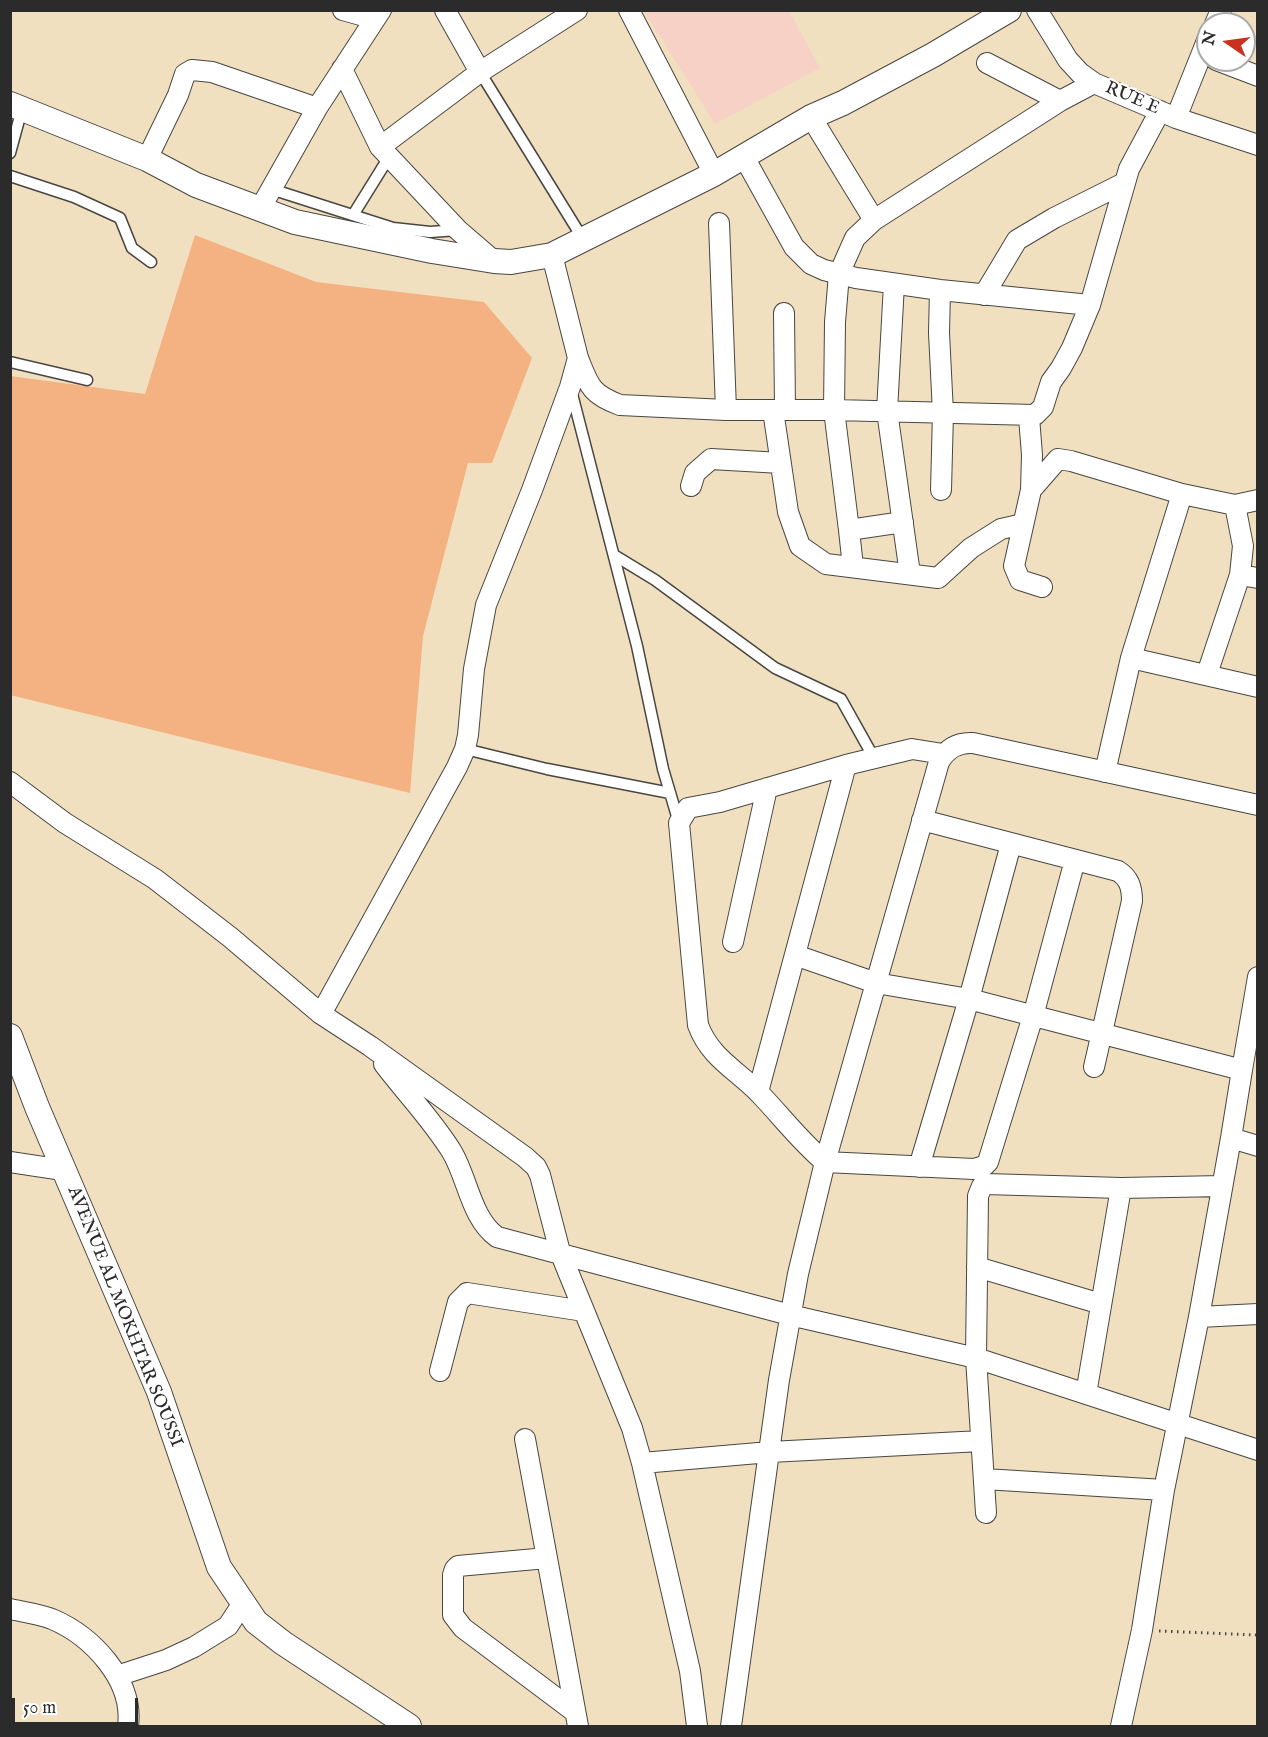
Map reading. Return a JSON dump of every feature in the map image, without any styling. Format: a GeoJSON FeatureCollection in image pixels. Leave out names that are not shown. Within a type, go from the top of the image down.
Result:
{"type":"FeatureCollection","features":[{"type":"Feature","properties":{"kind":"street"},"geometry":{"type":"LineString","coordinates":[[266,199],[316,108],[378,15],[343,10]]}},
{"type":"Feature","properties":{"kind":"street"},"geometry":{"type":"LineString","coordinates":[[445,10],[480,72]]}},
{"type":"Feature","properties":{"kind":"street"},"geometry":{"type":"LineString","coordinates":[[384,152],[480,72],[578,10]]}},
{"type":"Feature","properties":{"kind":"street"},"geometry":{"type":"LineString","coordinates":[[629,10],[714,174]]}},
{"type":"Feature","properties":{"kind":"street"},"geometry":{"type":"LineString","coordinates":[[16,107],[147,159],[196,184],[266,199],[295,222],[432,252],[511,262],[552,255],[714,174],[811,117],[843,103],[933,55],[1009,10]]}},
{"type":"Feature","properties":{"kind":"street","name":"RUE E"},"geometry":{"type":"LineString","coordinates":[[1037,10],[1068,60],[1094,83],[1168,114],[1257,145]]}},
{"type":"Feature","properties":{"kind":"street"},"geometry":{"type":"LineString","coordinates":[[987,63],[1060,101]]}},
{"type":"Feature","properties":{"kind":"street"},"geometry":{"type":"LineString","coordinates":[[342,69],[384,152],[458,230],[494,261]]}},
{"type":"Feature","properties":{"kind":"street"},"geometry":{"type":"LineString","coordinates":[[147,159],[178,95],[185,74],[192,70],[212,72],[316,108]]}},
{"type":"Feature","properties":{"kind":"street"},"geometry":{"type":"LineString","coordinates":[[552,255],[578,358],[590,388],[611,402],[620,405],[726,410],[887,411],[1035,416],[1042,407],[1051,382],[1072,348],[1090,305],[1129,169],[1196,71]]}},
{"type":"Feature","properties":{"kind":"street"},"geometry":{"type":"LineString","coordinates":[[853,567],[834,410],[835,322],[839,274],[855,238],[874,220],[1060,101],[1094,83]]}},
{"type":"Feature","properties":{"kind":"street"},"geometry":{"type":"LineString","coordinates":[[811,117],[874,220]]}},
{"type":"Feature","properties":{"kind":"street"},"geometry":{"type":"LineString","coordinates":[[744,157],[794,247],[811,264],[839,274],[940,291],[1090,305]]}},
{"type":"Feature","properties":{"kind":"street"},"geometry":{"type":"LineString","coordinates":[[984,295],[1017,240],[1054,218],[1124,183]]}},
{"type":"Feature","properties":{"kind":"street"},"geometry":{"type":"LineString","coordinates":[[719,223],[726,410]]}},
{"type":"Feature","properties":{"kind":"street"},"geometry":{"type":"LineString","coordinates":[[894,284],[887,411],[910,574]]}},
{"type":"Feature","properties":{"kind":"street"},"geometry":{"type":"LineString","coordinates":[[940,291],[939,333],[943,413],[940,490]]}},
{"type":"Feature","properties":{"kind":"street"},"geometry":{"type":"LineString","coordinates":[[784,313],[779,410],[780,463],[788,512],[800,546],[826,564],[938,578],[971,548],[1000,529],[1023,524]]}},
{"type":"Feature","properties":{"kind":"street"},"geometry":{"type":"LineString","coordinates":[[321,1014],[465,749],[474,669],[486,605],[515,536],[570,387],[578,358]]}},
{"type":"Feature","properties":{"kind":"street"},"geometry":{"type":"LineString","coordinates":[[1029,417],[1032,455],[1031,490],[1014,566],[1020,580],[1042,587]]}},
{"type":"Feature","properties":{"kind":"street"},"geometry":{"type":"LineString","coordinates":[[691,486],[696,473],[711,459],[780,463]]}},
{"type":"Feature","properties":{"kind":"street"},"geometry":{"type":"LineString","coordinates":[[1031,490],[1058,459],[1182,494],[1235,505],[1257,500]]}},
{"type":"Feature","properties":{"kind":"street"},"geometry":{"type":"LineString","coordinates":[[1105,772],[1131,658],[1182,494]]}},
{"type":"Feature","properties":{"kind":"street"},"geometry":{"type":"LineString","coordinates":[[1207,674],[1249,576],[1250,545],[1235,505]]}},
{"type":"Feature","properties":{"kind":"street"},"geometry":{"type":"LineString","coordinates":[[849,530],[903,522]]}},
{"type":"Feature","properties":{"kind":"street"},"geometry":{"type":"LineString","coordinates":[[1131,658],[1257,687]]}},
{"type":"Feature","properties":{"kind":"street"},"geometry":{"type":"LineString","coordinates":[[731,1726],[790,1315],[825,1162],[922,820],[943,754],[957,745],[973,743],[1257,805]]}},
{"type":"Feature","properties":{"kind":"street"},"geometry":{"type":"LineString","coordinates":[[943,754],[912,749],[846,765],[720,802],[687,808],[680,823],[699,1025],[704,1040],[713,1053],[758,1092],[810,1149],[825,1162],[974,1169],[988,1162],[1034,1016],[1075,860]]}},
{"type":"Feature","properties":{"kind":"street"},"geometry":{"type":"LineString","coordinates":[[758,1092],[846,765]]}},
{"type":"Feature","properties":{"kind":"street"},"geometry":{"type":"LineString","coordinates":[[10,782],[65,823],[155,879],[230,937],[321,1014],[370,1046],[536,1167],[543,1184],[560,1252],[632,1428],[690,1671],[697,1726]]}},
{"type":"Feature","properties":{"kind":"street"},"geometry":{"type":"LineString","coordinates":[[733,942],[768,788]]}},
{"type":"Feature","properties":{"kind":"street"},"geometry":{"type":"LineString","coordinates":[[922,820],[1118,871],[1131,885],[1132,901],[1094,1067]]}},
{"type":"Feature","properties":{"kind":"street"},"geometry":{"type":"LineString","coordinates":[[919,1167],[969,999],[1011,844]]}},
{"type":"Feature","properties":{"kind":"street"},"geometry":{"type":"LineString","coordinates":[[795,955],[876,984],[969,999],[1247,1075]]}},
{"type":"Feature","properties":{"kind":"street"},"geometry":{"type":"LineString","coordinates":[[1120,1726],[1142,1630],[1164,1490],[1199,1317],[1231,1138],[1247,1075],[1257,977]]}},
{"type":"Feature","properties":{"kind":"street","name":"AVENUE AL MOKHTAR SOUSSI"},"geometry":{"type":"LineString","coordinates":[[10,1036],[63,1170],[159,1392],[219,1567],[256,1622],[382,1719],[409,1726]]}},
{"type":"Feature","properties":{"kind":"street"},"geometry":{"type":"LineString","coordinates":[[370,1046],[451,1151],[487,1230],[497,1237],[790,1315],[976,1358],[1257,1450]]}},
{"type":"Feature","properties":{"kind":"street"},"geometry":{"type":"LineString","coordinates":[[1231,1138],[1257,1146]]}},
{"type":"Feature","properties":{"kind":"street"},"geometry":{"type":"LineString","coordinates":[[10,1162],[63,1170]]}},
{"type":"Feature","properties":{"kind":"street"},"geometry":{"type":"LineString","coordinates":[[986,1513],[976,1358],[978,1196],[982,1186],[986,1184],[1121,1188],[1222,1186]]}},
{"type":"Feature","properties":{"kind":"street"},"geometry":{"type":"LineString","coordinates":[[1086,1394],[1121,1188]]}},
{"type":"Feature","properties":{"kind":"street"},"geometry":{"type":"LineString","coordinates":[[977,1267],[1101,1304]]}},
{"type":"Feature","properties":{"kind":"street"},"geometry":{"type":"LineString","coordinates":[[440,1371],[458,1302],[467,1293],[584,1311]]}},
{"type":"Feature","properties":{"kind":"street"},"geometry":{"type":"LineString","coordinates":[[1199,1317],[1257,1314]]}},
{"type":"Feature","properties":{"kind":"street"},"geometry":{"type":"LineString","coordinates":[[525,1439],[576,1719]]}},
{"type":"Feature","properties":{"kind":"street"},"geometry":{"type":"LineString","coordinates":[[642,1463],[770,1452],[981,1441]]}},
{"type":"Feature","properties":{"kind":"street"},"geometry":{"type":"LineString","coordinates":[[984,1479],[1164,1490]]}},
{"type":"Feature","properties":{"kind":"street"},"geometry":{"type":"LineString","coordinates":[[547,1558],[458,1566],[453,1575],[453,1615],[463,1628],[576,1719]]}},
{"type":"Feature","properties":{"kind":"street"},"geometry":{"type":"LineString","coordinates":[[117,1676],[166,1660],[194,1647],[228,1626],[243,1603]]}},
{"type":"Feature","properties":{"kind":"street"},"geometry":{"type":"LineString","coordinates":[[10,1609],[49,1618],[64,1625],[99,1652],[117,1676],[126,1697],[130,1712],[128,1726]]}},
{"type":"Feature","properties":{"kind":"lane"},"geometry":{"type":"LineString","coordinates":[[480,72],[582,239]]}},
{"type":"Feature","properties":{"kind":"lane"},"geometry":{"type":"LineString","coordinates":[[10,153],[16,107]]}},
{"type":"Feature","properties":{"kind":"lane"},"geometry":{"type":"LineString","coordinates":[[353,215],[384,152]]}},
{"type":"Feature","properties":{"kind":"lane"},"geometry":{"type":"LineString","coordinates":[[10,176],[74,197],[120,218],[132,248],[151,262]]}},
{"type":"Feature","properties":{"kind":"lane"},"geometry":{"type":"LineString","coordinates":[[266,199],[353,215],[393,228],[430,232],[458,230]]}},
{"type":"Feature","properties":{"kind":"lane"},"geometry":{"type":"LineString","coordinates":[[10,362],[87,380]]}},
{"type":"Feature","properties":{"kind":"lane"},"geometry":{"type":"LineString","coordinates":[[570,387],[637,646],[663,769],[680,823]]}},
{"type":"Feature","properties":{"kind":"lane"},"geometry":{"type":"LineString","coordinates":[[614,555],[655,580],[775,668],[841,699],[874,758]]}},
{"type":"Feature","properties":{"kind":"lane"},"geometry":{"type":"LineString","coordinates":[[465,749],[547,769],[670,793]]}},
{"type":"Feature","properties":{"kind":"path"},"geometry":{"type":"LineString","coordinates":[[1142,1630],[1257,1635]]}},
{"type":"Feature","properties":{"kind":"shaded area"},"geometry":{"type":"Polygon","coordinates":[[[644,11],[789,11],[820,68],[715,124],[644,11]]]}},
{"type":"Feature","properties":{"kind":"building"},"geometry":{"type":"Polygon","coordinates":[[[195,235],[316,282],[484,302],[532,358],[492,463],[468,463],[423,636],[410,793],[10,695],[10,376],[145,394],[195,235]]]}}]}
